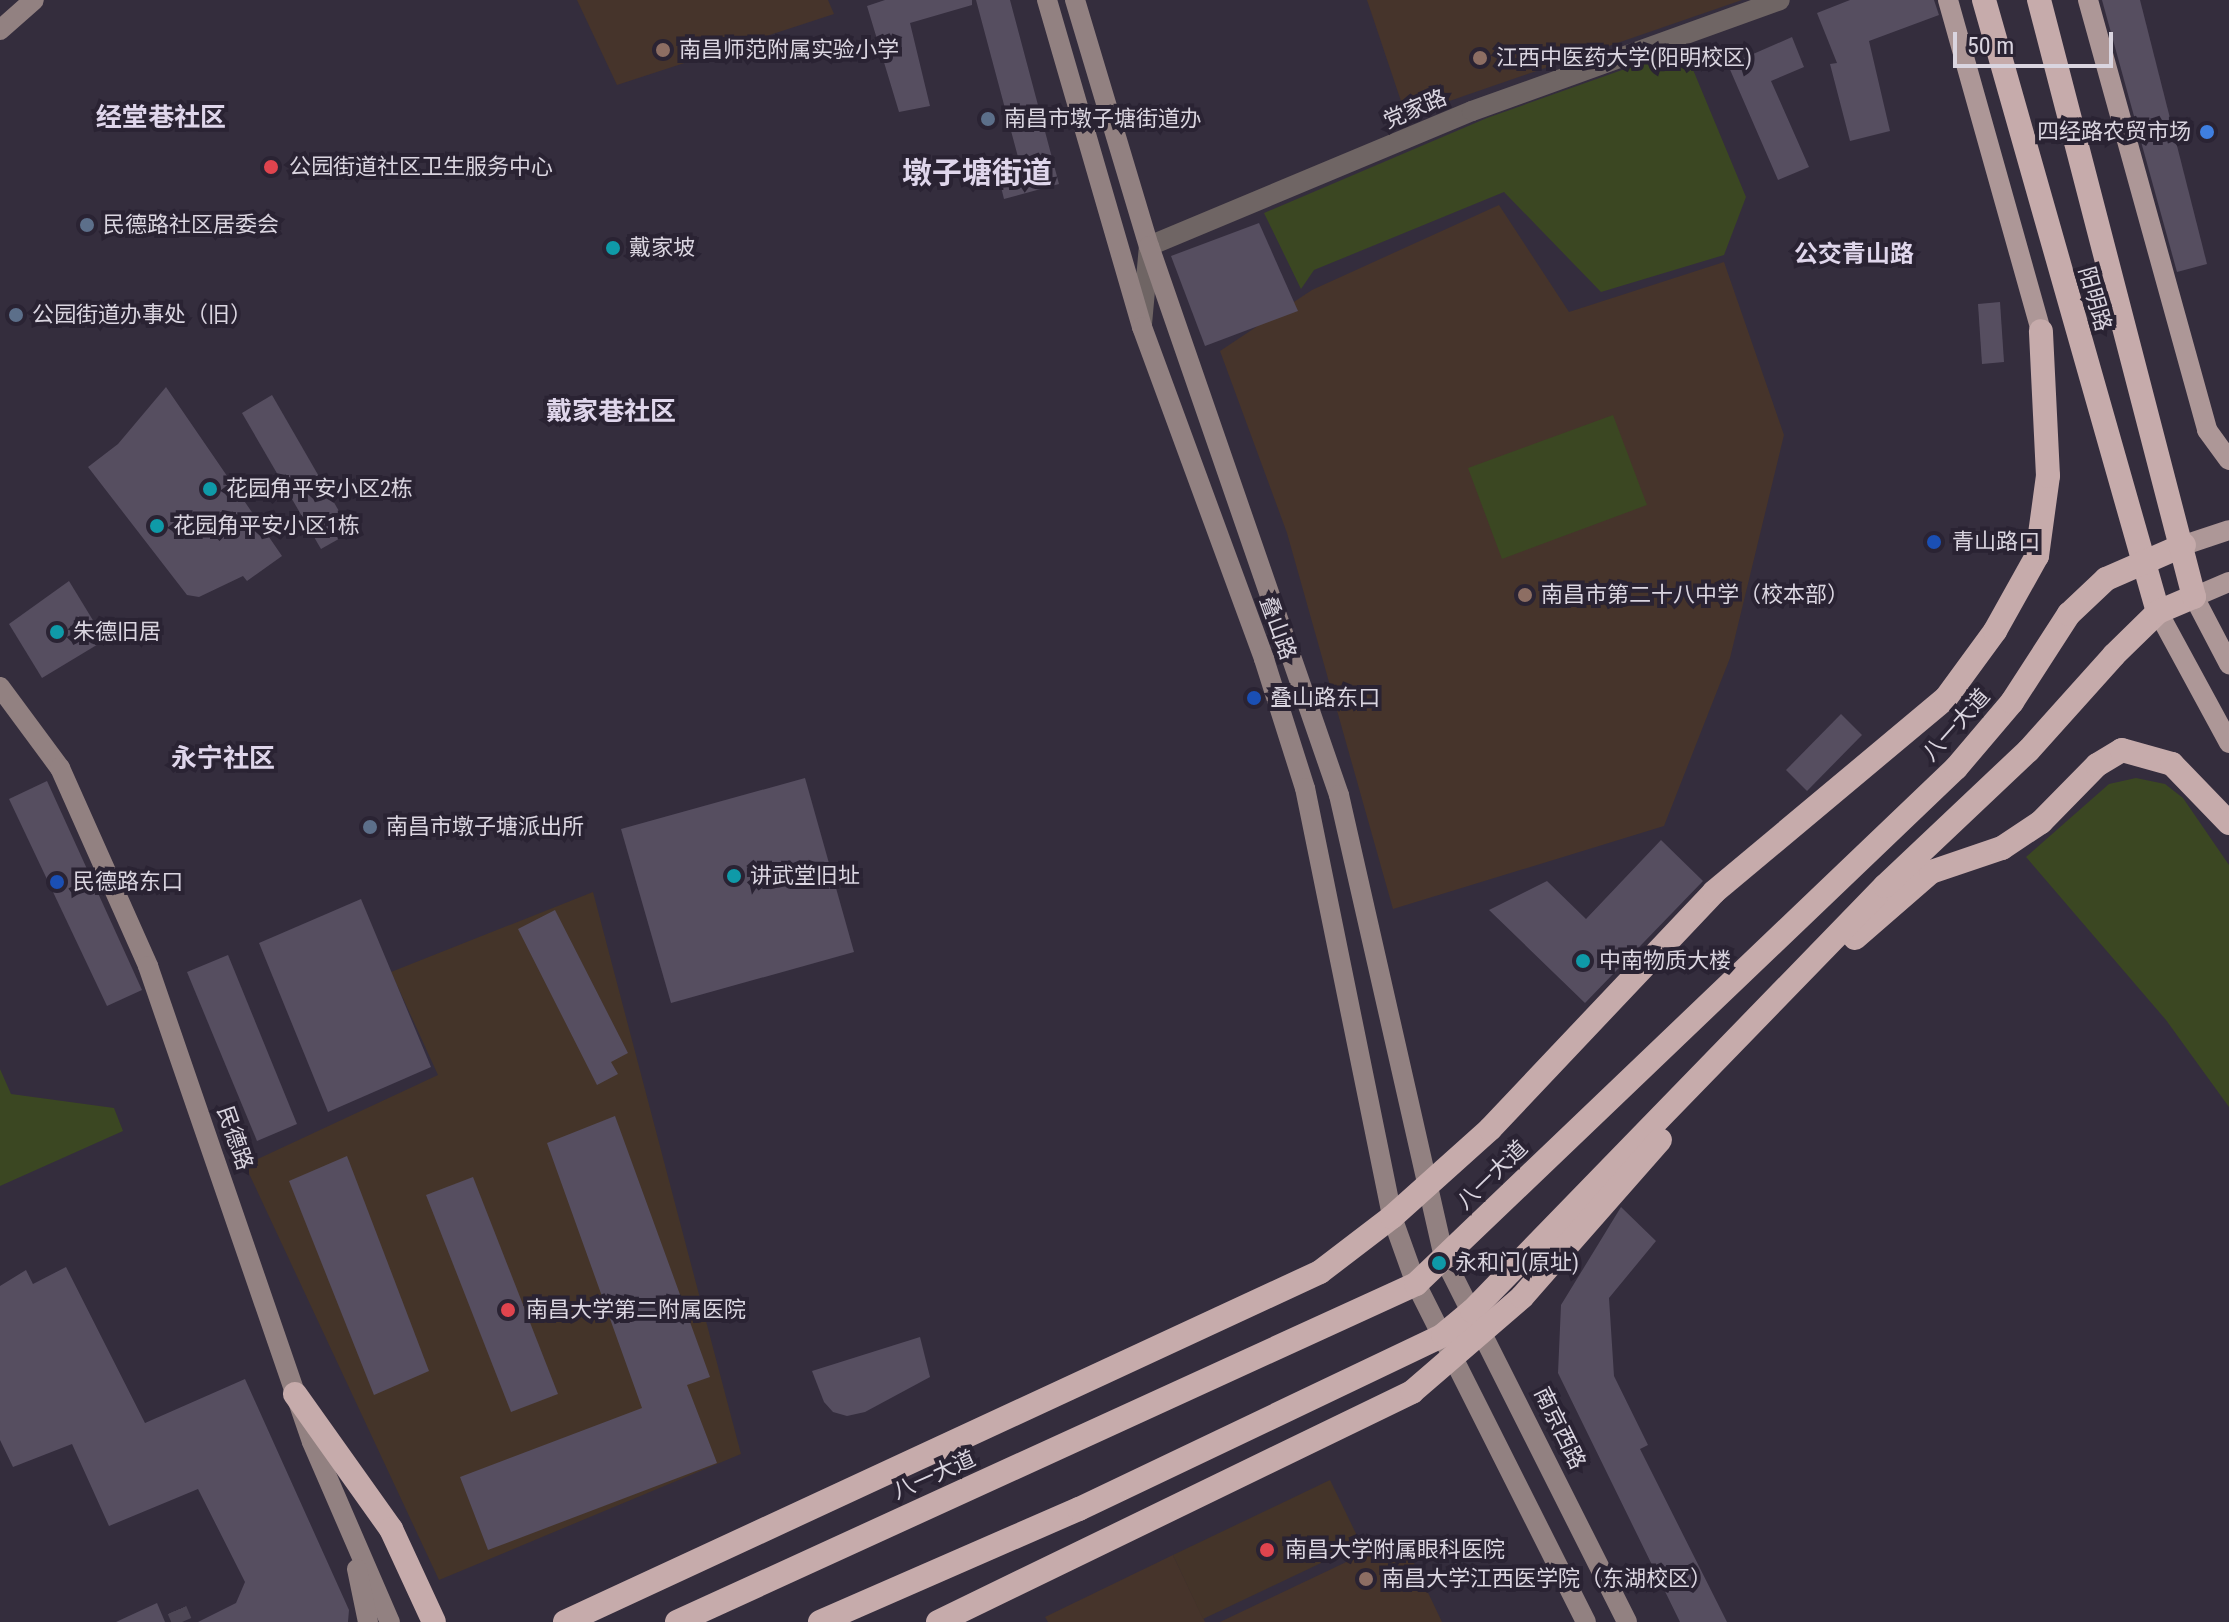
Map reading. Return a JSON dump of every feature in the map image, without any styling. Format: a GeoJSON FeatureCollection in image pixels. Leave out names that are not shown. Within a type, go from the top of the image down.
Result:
{"type":"FeatureCollection","features":[{"type":"Feature","properties":{"kind":"highway","name":"阳明路"},"geometry":{"type":"LineString","coordinates":[[1984,0],[2158,612]]}},
{"type":"Feature","properties":{"kind":"highway","name":"阳明路"},"geometry":{"type":"LineString","coordinates":[[2039,0],[2184,545],[2194,597]]}},
{"type":"Feature","properties":{"kind":"highway"},"geometry":{"type":"LineString","coordinates":[[565,1622],[1320,1272],[1392,1217],[1490,1129],[1714,892],[1946,698],[1995,631],[2037,556],[2048,476],[2041,331]]}},
{"type":"Feature","properties":{"kind":"highway","name":"八一大道"},"geometry":{"type":"LineString","coordinates":[[677,1622],[1416,1284],[1956,768],[2012,702],[2069,614],[2106,579],[2184,545]]}},
{"type":"Feature","properties":{"kind":"highway"},"geometry":{"type":"LineString","coordinates":[[938,1622],[1412,1392],[1448,1345],[1477,1321],[2158,612],[2194,597]]}},
{"type":"Feature","properties":{"kind":"highway"},"geometry":{"type":"LineString","coordinates":[[1477,1321],[1522,1297],[1747,1040],[1931,872],[2002,848],[2041,822],[2097,765],[2122,750],[2172,764],[2229,823]]}},
{"type":"Feature","properties":{"kind":"highway"},"geometry":{"type":"LineString","coordinates":[[820,1622],[1448,1345]]}},
{"type":"Feature","properties":{"kind":"highway"},"geometry":{"type":"LineString","coordinates":[[295,1394],[391,1529],[434,1622]]}},
{"type":"Feature","properties":{"kind":"main road"},"geometry":{"type":"LineString","coordinates":[[0,30],[34,0]]}},
{"type":"Feature","properties":{"kind":"main road","name":"叠山路"},"geometry":{"type":"LineString","coordinates":[[1047,0],[1142,327],[1264,659],[1305,788],[1392,1217],[1416,1284]]}},
{"type":"Feature","properties":{"kind":"main road","name":"叠山路"},"geometry":{"type":"LineString","coordinates":[[1075,0],[1149,246],[1339,795],[1425,1188],[1444,1258]]}},
{"type":"Feature","properties":{"kind":"main road"},"geometry":{"type":"LineString","coordinates":[[1948,0],[2041,331]]}},
{"type":"Feature","properties":{"kind":"main road"},"geometry":{"type":"LineString","coordinates":[[2088,0],[2207,430],[2229,460]]}},
{"type":"Feature","properties":{"kind":"main road"},"geometry":{"type":"LineString","coordinates":[[2184,545],[2229,530]]}},
{"type":"Feature","properties":{"kind":"main road"},"geometry":{"type":"LineString","coordinates":[[2229,582],[2194,597],[2229,664]]}},
{"type":"Feature","properties":{"kind":"main road"},"geometry":{"type":"LineString","coordinates":[[2158,612],[2229,743]]}},
{"type":"Feature","properties":{"kind":"main road","name":"民德路"},"geometry":{"type":"LineString","coordinates":[[0,687],[60,768],[148,966],[295,1394],[390,1622]]}},
{"type":"Feature","properties":{"kind":"main road","name":"南京西路"},"geometry":{"type":"LineString","coordinates":[[1444,1258],[1627,1622]]}},
{"type":"Feature","properties":{"kind":"main road"},"geometry":{"type":"LineString","coordinates":[[1416,1284],[1586,1622]]}},
{"type":"Feature","properties":{"kind":"main road"},"geometry":{"type":"LineString","coordinates":[[346,1522],[368,1622]]}},
{"type":"Feature","properties":{"kind":"street","name":"党家路"},"geometry":{"type":"LineString","coordinates":[[1149,246],[1472,111],[1780,0]]}},
{"type":"Feature","properties":{"kind":"street"},"geometry":{"type":"LineString","coordinates":[[1142,327],[1149,246]]}},
{"type":"Feature","properties":{"kind":"shaded area","name":"南昌师范附属实验小学"},"geometry":{"type":"Polygon","coordinates":[[[577,0],[828,0],[834,14],[617,85],[577,0]]]}},
{"type":"Feature","properties":{"kind":"shaded area","name":"江西中医药大学(阳明校区)"},"geometry":{"type":"Polygon","coordinates":[[[1367,0],[1742,0],[1406,116],[1367,0]]]}},
{"type":"Feature","properties":{"kind":"shaded area","name":"南昌市第二十八中学（校本部）"},"geometry":{"type":"Polygon","coordinates":[[[1499,205],[1569,312],[1724,262],[1784,435],[1730,658],[1664,826],[1393,909],[1287,533],[1220,351],[1312,290],[1499,205]]]}},
{"type":"Feature","properties":{"kind":"shaded area","name":"南昌大学第二附属医院"},"geometry":{"type":"Polygon","coordinates":[[[593,892],[741,1454],[439,1580],[245,1165],[438,1075],[391,972],[593,892]]]}},
{"type":"Feature","properties":{"kind":"shaded area","name":"南昌大学附属眼科医院"},"geometry":{"type":"Polygon","coordinates":[[[1330,1480],[1361,1544],[1203,1619],[1173,1555],[1330,1480]]]}},
{"type":"Feature","properties":{"kind":"shaded area","name":"南昌大学江西医学院（东湖校区）"},"geometry":{"type":"Polygon","coordinates":[[[1401,1536],[1442,1622],[1220,1622],[1401,1536]]]}},
{"type":"Feature","properties":{"kind":"shaded area"},"geometry":{"type":"Polygon","coordinates":[[[1173,1555],[1205,1622],[1048,1622],[1045,1617],[1173,1555]]]}},
{"type":"Feature","properties":{"kind":"green space"},"geometry":{"type":"Polygon","coordinates":[[[1684,48],[1746,197],[1724,255],[1601,292],[1504,192],[1314,270],[1301,289],[1264,213],[1487,118],[1684,48]]]}},
{"type":"Feature","properties":{"kind":"green space"},"geometry":{"type":"Polygon","coordinates":[[[1613,415],[1647,505],[1502,559],[1468,468],[1613,415]]]}},
{"type":"Feature","properties":{"kind":"green space"},"geometry":{"type":"Polygon","coordinates":[[[2136,778],[2165,784],[2183,798],[2229,865],[2229,1107],[2166,1020],[2026,857],[2109,784],[2136,778]]]}},
{"type":"Feature","properties":{"kind":"green space"},"geometry":{"type":"Polygon","coordinates":[[[0,1069],[11,1094],[114,1108],[123,1131],[0,1186],[0,1069]]]}},
{"type":"Feature","properties":{"kind":"building"},"geometry":{"type":"Polygon","coordinates":[[[885,0],[972,0],[972,5],[910,23],[930,106],[899,112],[867,6],[885,0]]]}},
{"type":"Feature","properties":{"kind":"building"},"geometry":{"type":"Polygon","coordinates":[[[976,0],[1010,0],[1059,184],[1004,199],[995,163],[1018,157],[976,0]]]}},
{"type":"Feature","properties":{"kind":"building"},"geometry":{"type":"Polygon","coordinates":[[[1850,0],[1934,0],[1939,15],[1869,41],[1890,131],[1850,141],[1830,64],[1837,63],[1817,13],[1850,0]]]}},
{"type":"Feature","properties":{"kind":"building"},"geometry":{"type":"Polygon","coordinates":[[[2102,0],[2140,0],[2207,264],[2177,272],[2102,0]]]}},
{"type":"Feature","properties":{"kind":"building"},"geometry":{"type":"Polygon","coordinates":[[[1792,37],[1804,67],[1771,81],[1809,167],[1778,180],[1728,65],[1792,37]]]}},
{"type":"Feature","properties":{"kind":"building"},"geometry":{"type":"Polygon","coordinates":[[[1259,223],[1298,311],[1205,346],[1171,256],[1259,223]]]}},
{"type":"Feature","properties":{"kind":"building"},"geometry":{"type":"Polygon","coordinates":[[[2000,302],[2004,362],[1982,364],[1978,304],[2000,302]]]}},
{"type":"Feature","properties":{"kind":"building"},"geometry":{"type":"Polygon","coordinates":[[[166,387],[282,556],[247,581],[243,576],[199,597],[187,595],[88,467],[118,444],[166,387]]]}},
{"type":"Feature","properties":{"kind":"building"},"geometry":{"type":"Polygon","coordinates":[[[272,395],[351,532],[321,549],[242,413],[272,395]]]}},
{"type":"Feature","properties":{"kind":"building","name":"朱德旧居"},"geometry":{"type":"Polygon","coordinates":[[[69,581],[105,640],[42,678],[9,624],[69,581]]]}},
{"type":"Feature","properties":{"kind":"building"},"geometry":{"type":"Polygon","coordinates":[[[1841,714],[1862,735],[1807,791],[1786,770],[1841,714]]]}},
{"type":"Feature","properties":{"kind":"building","name":"讲武堂旧址"},"geometry":{"type":"Polygon","coordinates":[[[805,778],[854,952],[671,1003],[621,829],[805,778]]]}},
{"type":"Feature","properties":{"kind":"building"},"geometry":{"type":"Polygon","coordinates":[[[47,781],[142,990],[107,1006],[9,799],[47,781]]]}},
{"type":"Feature","properties":{"kind":"building","name":"中南物质大楼"},"geometry":{"type":"Polygon","coordinates":[[[1661,840],[1703,881],[1585,1003],[1489,910],[1547,881],[1586,919],[1661,840]]]}},
{"type":"Feature","properties":{"kind":"building"},"geometry":{"type":"Polygon","coordinates":[[[361,899],[431,1067],[328,1112],[259,943],[361,899]]]}},
{"type":"Feature","properties":{"kind":"building"},"geometry":{"type":"Polygon","coordinates":[[[555,910],[628,1053],[611,1062],[618,1074],[597,1085],[518,929],[555,910]]]}},
{"type":"Feature","properties":{"kind":"building"},"geometry":{"type":"Polygon","coordinates":[[[228,955],[297,1124],[257,1141],[187,972],[228,955]]]}},
{"type":"Feature","properties":{"kind":"building"},"geometry":{"type":"Polygon","coordinates":[[[615,1116],[710,1377],[687,1385],[717,1463],[488,1550],[460,1477],[642,1408],[547,1143],[615,1116]]]}},
{"type":"Feature","properties":{"kind":"building"},"geometry":{"type":"Polygon","coordinates":[[[347,1156],[429,1371],[374,1395],[289,1181],[347,1156]]]}},
{"type":"Feature","properties":{"kind":"building"},"geometry":{"type":"Polygon","coordinates":[[[473,1177],[558,1394],[511,1412],[426,1195],[473,1177]]]}},
{"type":"Feature","properties":{"kind":"building"},"geometry":{"type":"Polygon","coordinates":[[[1621,1207],[1656,1241],[1609,1298],[1614,1376],[1648,1445],[1640,1449],[1727,1622],[1680,1622],[1558,1373],[1561,1305],[1621,1207]]]}},
{"type":"Feature","properties":{"kind":"building"},"geometry":{"type":"Polygon","coordinates":[[[66,1267],[145,1423],[245,1379],[349,1610],[348,1622],[198,1622],[236,1603],[245,1582],[198,1489],[109,1526],[72,1444],[13,1467],[0,1440],[0,1286],[26,1270],[33,1284],[66,1267]]]}},
{"type":"Feature","properties":{"kind":"building"},"geometry":{"type":"Polygon","coordinates":[[[920,1337],[930,1377],[865,1412],[847,1416],[833,1412],[824,1402],[812,1371],[920,1337]]]}},
{"type":"Feature","properties":{"kind":"building"},"geometry":{"type":"Polygon","coordinates":[[[157,1603],[165,1622],[116,1622],[157,1603]]]}},
{"type":"Feature","properties":{"kind":"tunnel"},"geometry":{"type":"LineString","coordinates":[[177,1610],[182,1622]]}},
{"type":"Feature","properties":{"kind":"place","name":"南昌师范附属实验小学"},"geometry":{"type":"Point","coordinates":[663,50]}},
{"type":"Feature","properties":{"kind":"place","name":"江西中医药大学(阳明校区)"},"geometry":{"type":"Point","coordinates":[1480,58]}},
{"type":"Feature","properties":{"kind":"place","name":"南昌市墩子塘街道办"},"geometry":{"type":"Point","coordinates":[988,119]}},
{"type":"Feature","properties":{"kind":"place","name":"四经路农贸市场"},"geometry":{"type":"Point","coordinates":[2207,132]}},
{"type":"Feature","properties":{"kind":"place","name":"公园街道社区卫生服务中心"},"geometry":{"type":"Point","coordinates":[271,167]}},
{"type":"Feature","properties":{"kind":"place","name":"民德路社区居委会"},"geometry":{"type":"Point","coordinates":[87,225]}},
{"type":"Feature","properties":{"kind":"place","name":"戴家坡"},"geometry":{"type":"Point","coordinates":[613,248]}},
{"type":"Feature","properties":{"kind":"place","name":"公园街道办事处（旧）"},"geometry":{"type":"Point","coordinates":[16,315]}},
{"type":"Feature","properties":{"kind":"place","name":"花园角平安小区2栋"},"geometry":{"type":"Point","coordinates":[210,489]}},
{"type":"Feature","properties":{"kind":"place","name":"花园角平安小区1栋"},"geometry":{"type":"Point","coordinates":[157,526]}},
{"type":"Feature","properties":{"kind":"place","name":"青山路口"},"geometry":{"type":"Point","coordinates":[1934,542]}},
{"type":"Feature","properties":{"kind":"place","name":"南昌市第二十八中学（校本部）"},"geometry":{"type":"Point","coordinates":[1525,595]}},
{"type":"Feature","properties":{"kind":"place","name":"朱德旧居"},"geometry":{"type":"Point","coordinates":[57,632]}},
{"type":"Feature","properties":{"kind":"place","name":"叠山路东口"},"geometry":{"type":"Point","coordinates":[1254,698]}},
{"type":"Feature","properties":{"kind":"place","name":"南昌市墩子塘派出所"},"geometry":{"type":"Point","coordinates":[370,827]}},
{"type":"Feature","properties":{"kind":"place","name":"讲武堂旧址"},"geometry":{"type":"Point","coordinates":[734,876]}},
{"type":"Feature","properties":{"kind":"place","name":"民德路东口"},"geometry":{"type":"Point","coordinates":[57,882]}},
{"type":"Feature","properties":{"kind":"place","name":"中南物质大楼"},"geometry":{"type":"Point","coordinates":[1583,961]}},
{"type":"Feature","properties":{"kind":"place","name":"永和门(原址)"},"geometry":{"type":"Point","coordinates":[1439,1263]}},
{"type":"Feature","properties":{"kind":"place","name":"南昌大学第二附属医院"},"geometry":{"type":"Point","coordinates":[508,1310]}},
{"type":"Feature","properties":{"kind":"place","name":"南昌大学附属眼科医院"},"geometry":{"type":"Point","coordinates":[1267,1550]}},
{"type":"Feature","properties":{"kind":"place","name":"南昌大学江西医学院（东湖校区）"},"geometry":{"type":"Point","coordinates":[1366,1579]}},
{"type":"Feature","properties":{"kind":"district","name":"经堂巷社区"},"geometry":{"type":"Point","coordinates":[161,118]}},
{"type":"Feature","properties":{"kind":"district","name":"墩子塘街道"},"geometry":{"type":"Point","coordinates":[977,173]}},
{"type":"Feature","properties":{"kind":"district","name":"公交青山路"},"geometry":{"type":"Point","coordinates":[1854,255]}},
{"type":"Feature","properties":{"kind":"district","name":"戴家巷社区"},"geometry":{"type":"Point","coordinates":[611,412]}},
{"type":"Feature","properties":{"kind":"district","name":"永宁社区"},"geometry":{"type":"Point","coordinates":[223,759]}}]}
